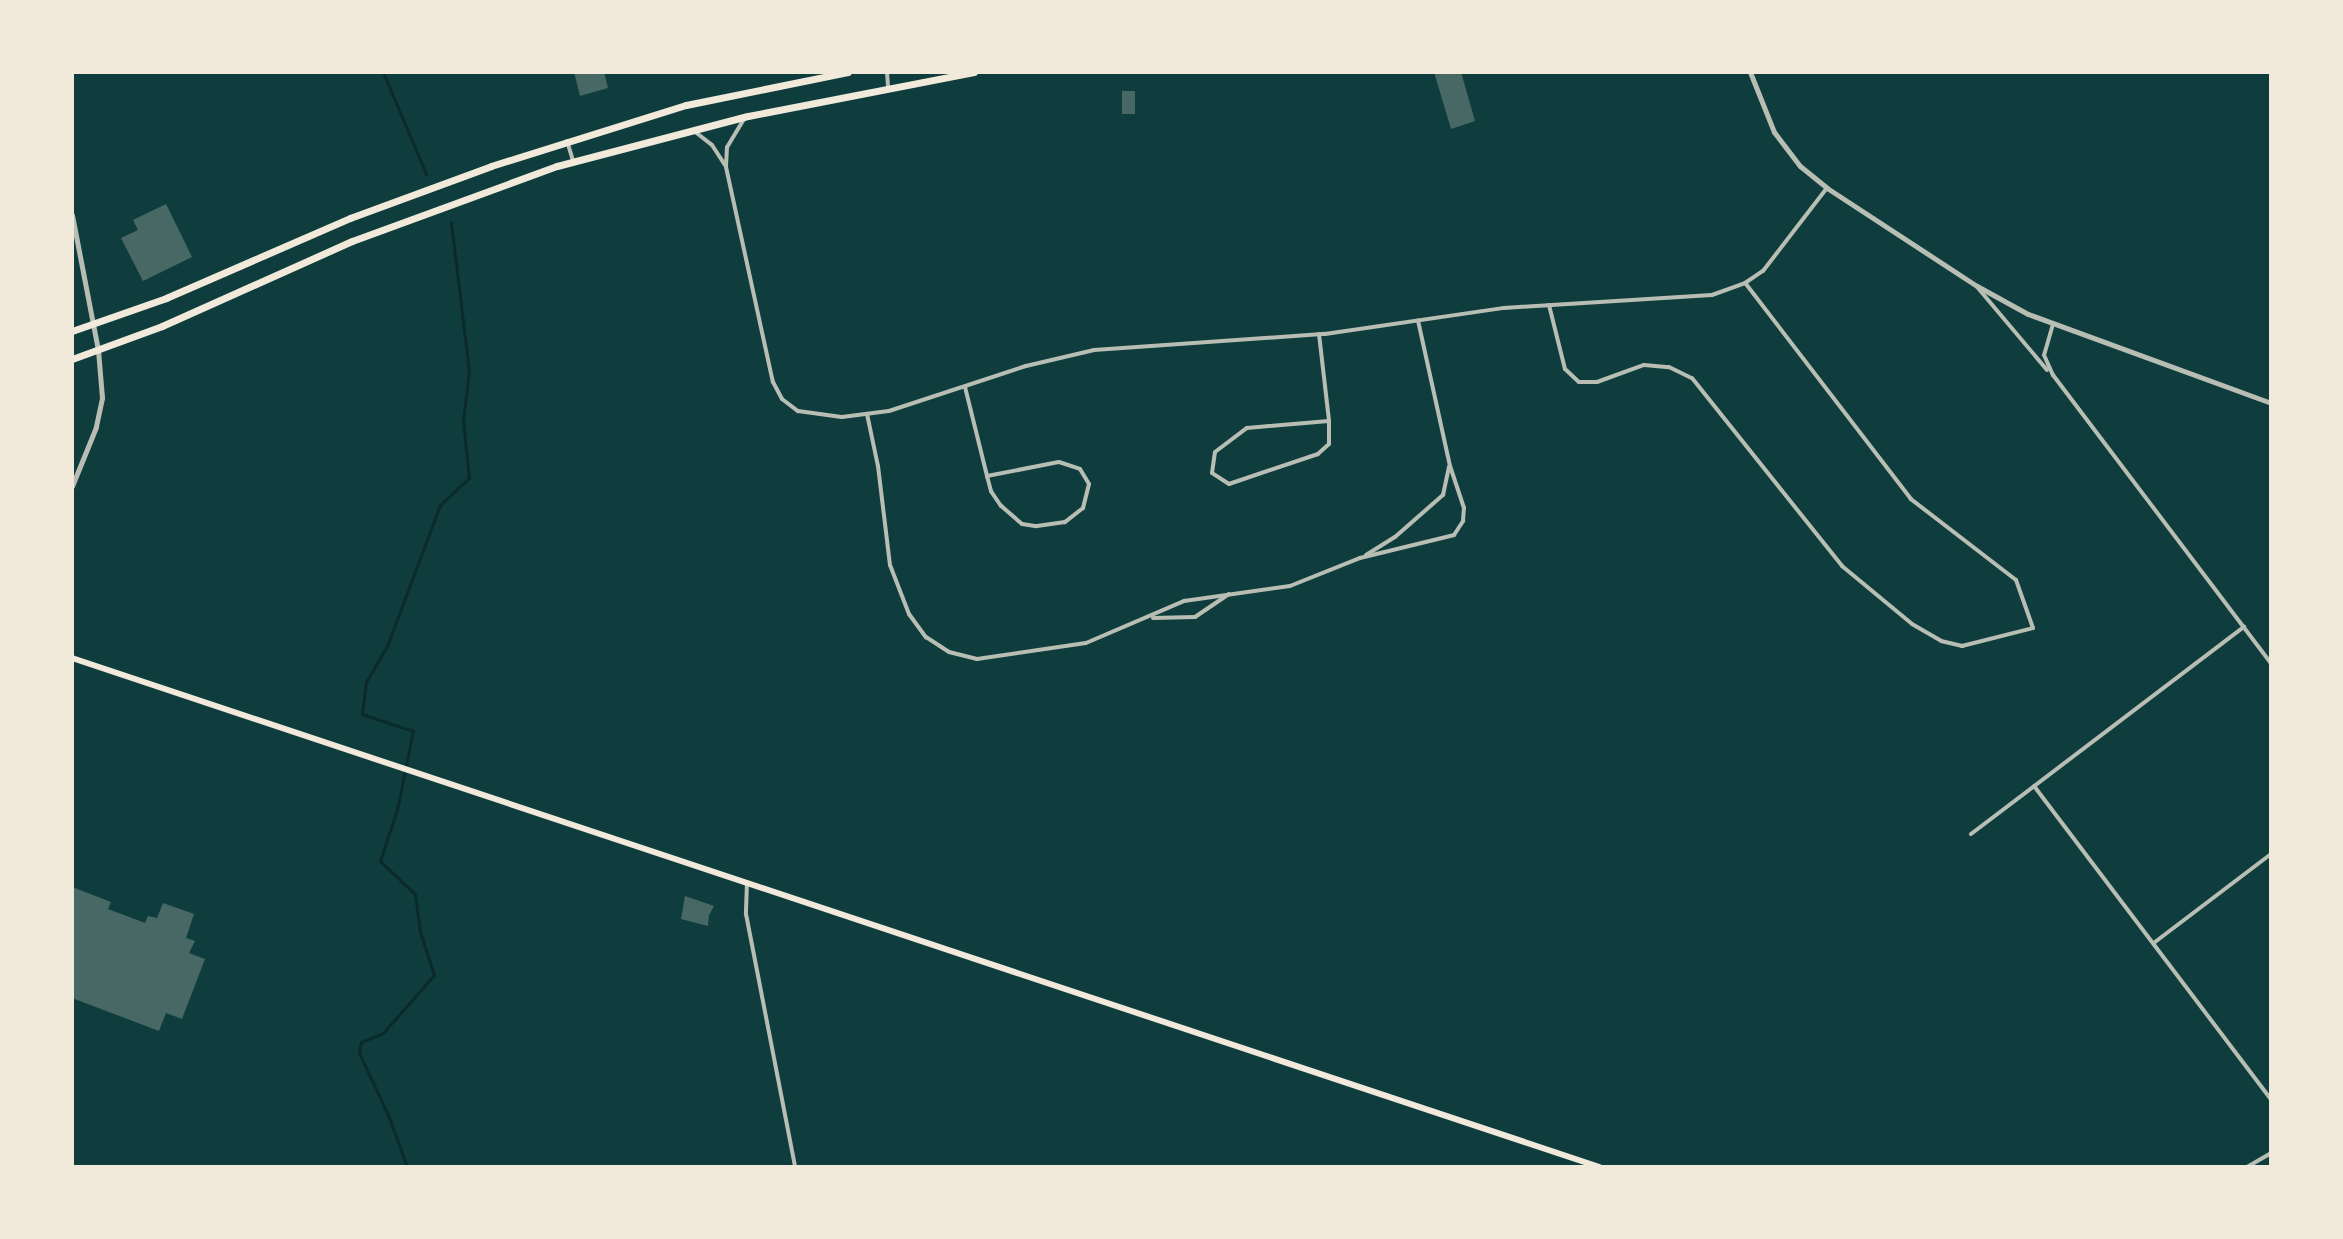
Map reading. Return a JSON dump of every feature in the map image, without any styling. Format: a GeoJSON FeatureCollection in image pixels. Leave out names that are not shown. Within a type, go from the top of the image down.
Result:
{"type":"FeatureCollection","features":[{"type":"Feature","properties":{"kind":"highway"},"geometry":{"type":"LineString","coordinates":[[72,331],[166,298],[396,199],[567,141],[686,105],[848,72]]}},
{"type":"Feature","properties":{"kind":"highway"},"geometry":{"type":"LineString","coordinates":[[72,359],[162,326],[366,235],[573,161],[748,116],[888,86],[974,72]]}},
{"type":"Feature","properties":{"kind":"main road"},"geometry":{"type":"LineString","coordinates":[[72,658],[1599,1167]]}},
{"type":"Feature","properties":{"kind":"street"},"geometry":{"type":"LineString","coordinates":[[887,72],[888,86]]}},
{"type":"Feature","properties":{"kind":"street"},"geometry":{"type":"LineString","coordinates":[[1750,72],[1780,140],[1800,166],[1827,188],[1977,286],[2053,324],[2271,403]]}},
{"type":"Feature","properties":{"kind":"street"},"geometry":{"type":"LineString","coordinates":[[726,167],[731,138],[748,116]]}},
{"type":"Feature","properties":{"kind":"street"},"geometry":{"type":"LineString","coordinates":[[691,129],[712,145],[726,167],[777,390],[790,406],[808,414],[889,411],[1026,366],[1094,350],[1319,334],[1549,305],[1705,296],[1745,283],[1776,258],[1827,188]]}},
{"type":"Feature","properties":{"kind":"street"},"geometry":{"type":"LineString","coordinates":[[567,141],[573,161]]}},
{"type":"Feature","properties":{"kind":"street"},"geometry":{"type":"LineString","coordinates":[[72,215],[98,350],[100,413],[72,486]]}},
{"type":"Feature","properties":{"kind":"street"},"geometry":{"type":"LineString","coordinates":[[1549,305],[1565,369],[1579,382],[1597,382],[1644,365],[1669,367],[1692,378],[1834,556],[1864,587],[1912,624],[1941,641],[1962,646],[2033,628],[2016,580],[1911,499],[1745,283]]}},
{"type":"Feature","properties":{"kind":"street"},"geometry":{"type":"LineString","coordinates":[[1977,286],[2053,375],[2271,663]]}},
{"type":"Feature","properties":{"kind":"street"},"geometry":{"type":"LineString","coordinates":[[867,414],[878,466],[890,565],[909,614],[936,645],[961,656],[991,659],[1086,643],[1184,601],[1290,586],[1360,558],[1454,535],[1465,513],[1450,466],[1418,320]]}},
{"type":"Feature","properties":{"kind":"street"},"geometry":{"type":"LineString","coordinates":[[2053,324],[2044,355],[2053,375]]}},
{"type":"Feature","properties":{"kind":"street"},"geometry":{"type":"LineString","coordinates":[[1319,334],[1329,421],[1329,444],[1318,454],[1229,484],[1212,473],[1215,452],[1247,428],[1329,421]]}},
{"type":"Feature","properties":{"kind":"street"},"geometry":{"type":"LineString","coordinates":[[965,387],[987,476],[996,500],[1029,526],[1068,520],[1083,508],[1089,493],[1086,476],[1067,463],[987,476]]}},
{"type":"Feature","properties":{"kind":"street"},"geometry":{"type":"LineString","coordinates":[[1360,558],[1395,537],[1443,495],[1450,480],[1450,466]]}},
{"type":"Feature","properties":{"kind":"street"},"geometry":{"type":"LineString","coordinates":[[1143,621],[1195,617],[1231,593]]}},
{"type":"Feature","properties":{"kind":"street"},"geometry":{"type":"LineString","coordinates":[[1971,834],[2244,627]]}},
{"type":"Feature","properties":{"kind":"street"},"geometry":{"type":"LineString","coordinates":[[2034,786],[2271,1099]]}},
{"type":"Feature","properties":{"kind":"street"},"geometry":{"type":"LineString","coordinates":[[2155,942],[2271,854]]}},
{"type":"Feature","properties":{"kind":"street"},"geometry":{"type":"LineString","coordinates":[[747,882],[746,914],[795,1167]]}},
{"type":"Feature","properties":{"kind":"street"},"geometry":{"type":"LineString","coordinates":[[2247,1167],[2271,1153]]}},
{"type":"Feature","properties":{"kind":"building"},"geometry":{"type":"Polygon","coordinates":[[[574,72],[604,72],[608,88],[580,96],[574,72]]]}},
{"type":"Feature","properties":{"kind":"building"},"geometry":{"type":"Polygon","coordinates":[[[1434,72],[1461,72],[1475,121],[1451,129],[1434,72]]]}},
{"type":"Feature","properties":{"kind":"building"},"geometry":{"type":"Polygon","coordinates":[[[1122,91],[1135,91],[1135,114],[1122,114],[1122,91]]]}},
{"type":"Feature","properties":{"kind":"building"},"geometry":{"type":"Polygon","coordinates":[[[166,204],[192,257],[143,281],[121,238],[138,230],[133,220],[166,204]]]}},
{"type":"Feature","properties":{"kind":"building"},"geometry":{"type":"Polygon","coordinates":[[[72,887],[111,902],[108,909],[145,923],[148,916],[157,918],[163,903],[194,914],[186,938],[195,941],[189,953],[205,959],[182,1019],[166,1013],[159,1031],[72,998],[72,887]]]}},
{"type":"Feature","properties":{"kind":"building"},"geometry":{"type":"Polygon","coordinates":[[[685,896],[714,906],[708,926],[681,919],[685,896]]]}},
{"type":"Feature","properties":{"kind":"waterway"},"geometry":{"type":"LineString","coordinates":[[383,72],[426,174]]}},
{"type":"Feature","properties":{"kind":"waterway"},"geometry":{"type":"LineString","coordinates":[[407,1167],[389,1117],[359,1053],[361,1042],[383,1033],[434,975],[420,931],[415,894],[380,861],[397,810],[413,731],[362,714],[366,682],[387,646],[440,505],[469,478],[463,421],[469,371],[451,222]]}}]}
